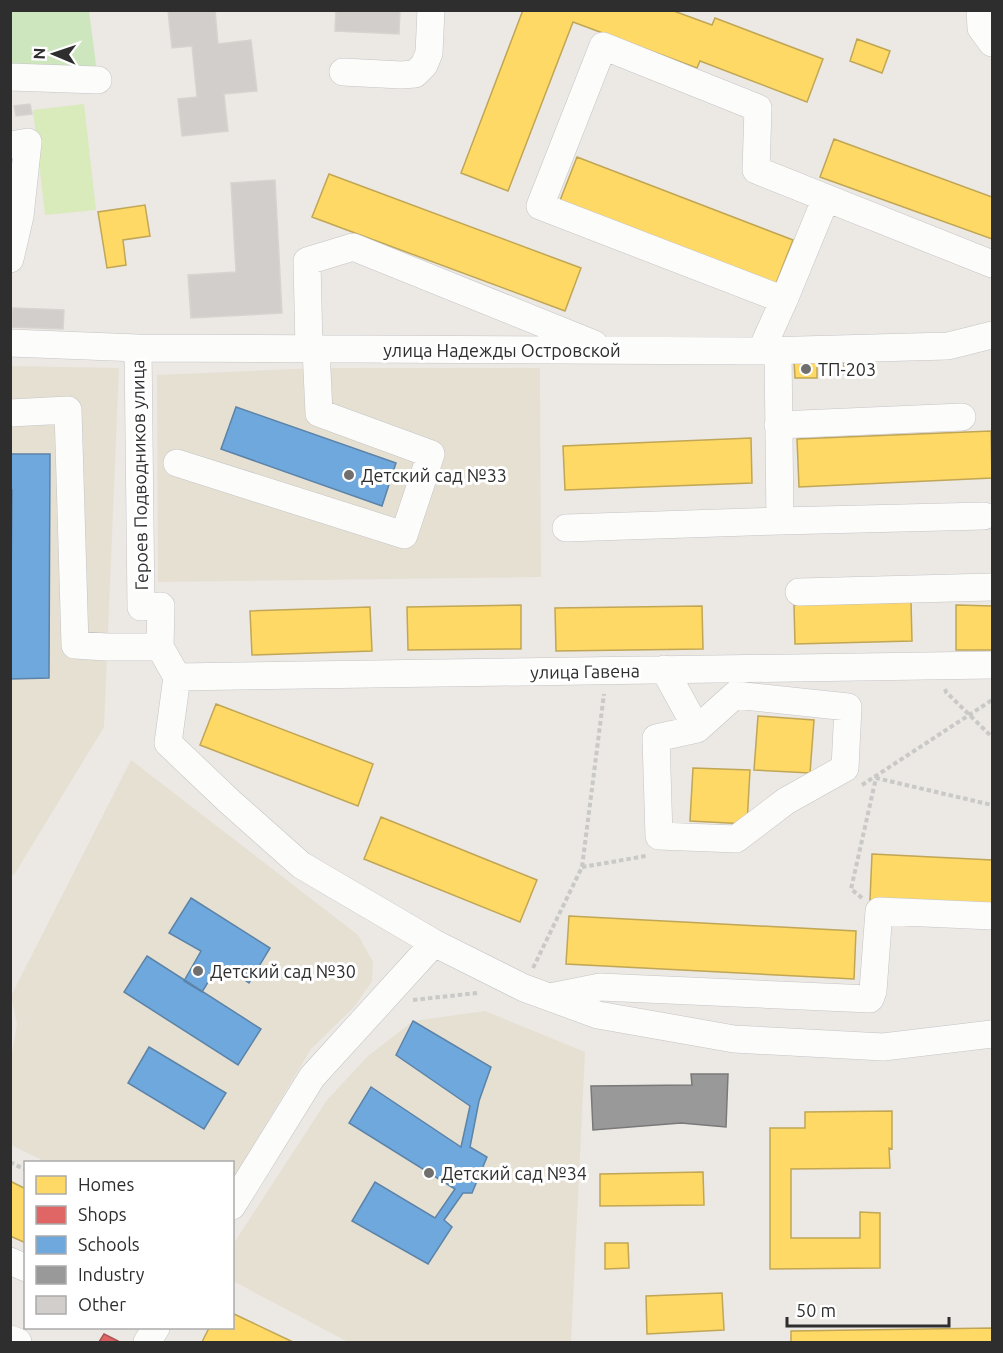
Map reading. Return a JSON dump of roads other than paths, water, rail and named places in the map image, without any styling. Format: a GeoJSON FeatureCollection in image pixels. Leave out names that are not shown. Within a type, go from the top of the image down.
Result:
{"type":"FeatureCollection","features":[{"type":"Feature","properties":{"kind":"street"},"geometry":{"type":"LineString","coordinates":[[343,72],[415,74],[424,65],[429,53],[431,10]]}},
{"type":"Feature","properties":{"kind":"street"},"geometry":{"type":"LineString","coordinates":[[980,10],[981,28],[993,43]]}},
{"type":"Feature","properties":{"kind":"street"},"geometry":{"type":"LineString","coordinates":[[784,300],[540,206],[603,46],[758,108],[756,170],[993,264]]}},
{"type":"Feature","properties":{"kind":"street"},"geometry":{"type":"LineString","coordinates":[[10,77],[98,81]]}},
{"type":"Feature","properties":{"kind":"street"},"geometry":{"type":"LineString","coordinates":[[10,145],[28,142],[20,216],[10,259]]}},
{"type":"Feature","properties":{"kind":"street"},"geometry":{"type":"LineString","coordinates":[[780,521],[778,425],[770,351],[784,300],[826,198]]}},
{"type":"Feature","properties":{"kind":"street"},"geometry":{"type":"LineString","coordinates":[[177,463],[404,535],[431,454],[319,413],[312,349],[307,261],[353,248],[609,350]]}},
{"type":"Feature","properties":{"kind":"street","name":"улица Надежды Островской"},"geometry":{"type":"LineString","coordinates":[[10,343],[138,348],[770,351],[948,346],[993,335]]}},
{"type":"Feature","properties":{"kind":"street","name":"Героев Подводников улица"},"geometry":{"type":"LineString","coordinates":[[138,348],[141,607],[161,606],[160,647]]}},
{"type":"Feature","properties":{"kind":"street"},"geometry":{"type":"LineString","coordinates":[[10,413],[68,410],[75,645],[160,647],[177,677],[168,743],[301,865],[434,943],[524,988],[598,1015],[734,1039],[883,1047],[993,1034]]}},
{"type":"Feature","properties":{"kind":"street"},"geometry":{"type":"LineString","coordinates":[[778,425],[962,417]]}},
{"type":"Feature","properties":{"kind":"street"},"geometry":{"type":"LineString","coordinates":[[566,528],[984,516]]}},
{"type":"Feature","properties":{"kind":"street"},"geometry":{"type":"LineString","coordinates":[[799,591],[993,588]]}},
{"type":"Feature","properties":{"kind":"street","name":"улица Гавена"},"geometry":{"type":"LineString","coordinates":[[177,677],[993,664]]}},
{"type":"Feature","properties":{"kind":"street"},"geometry":{"type":"LineString","coordinates":[[664,669],[696,729]]}},
{"type":"Feature","properties":{"kind":"street"},"geometry":{"type":"LineString","coordinates":[[735,695],[848,707],[845,768],[786,801],[736,839],[659,836],[656,738],[696,729],[735,695]]}},
{"type":"Feature","properties":{"kind":"street"},"geometry":{"type":"LineString","coordinates":[[550,997],[600,987],[870,999],[873,991],[879,911],[993,916]]}},
{"type":"Feature","properties":{"kind":"street"},"geometry":{"type":"LineString","coordinates":[[234,1203],[312,1077],[434,943]]}},
{"type":"Feature","properties":{"kind":"street"},"geometry":{"type":"LineString","coordinates":[[10,1261],[24,1267]]}},
{"type":"Feature","properties":{"kind":"street"},"geometry":{"type":"LineString","coordinates":[[10,1339],[18,1342]]}},
{"type":"Feature","properties":{"kind":"place","name":"ТП-203"},"geometry":{"type":"Point","coordinates":[806,369]}},
{"type":"Feature","properties":{"kind":"place","name":"Детский сад №33"},"geometry":{"type":"Point","coordinates":[349,475]}},
{"type":"Feature","properties":{"kind":"place","name":"Детский сад №30"},"geometry":{"type":"Point","coordinates":[198,971]}},
{"type":"Feature","properties":{"kind":"place","name":"Детский сад №34"},"geometry":{"type":"Point","coordinates":[429,1173]}}]}
